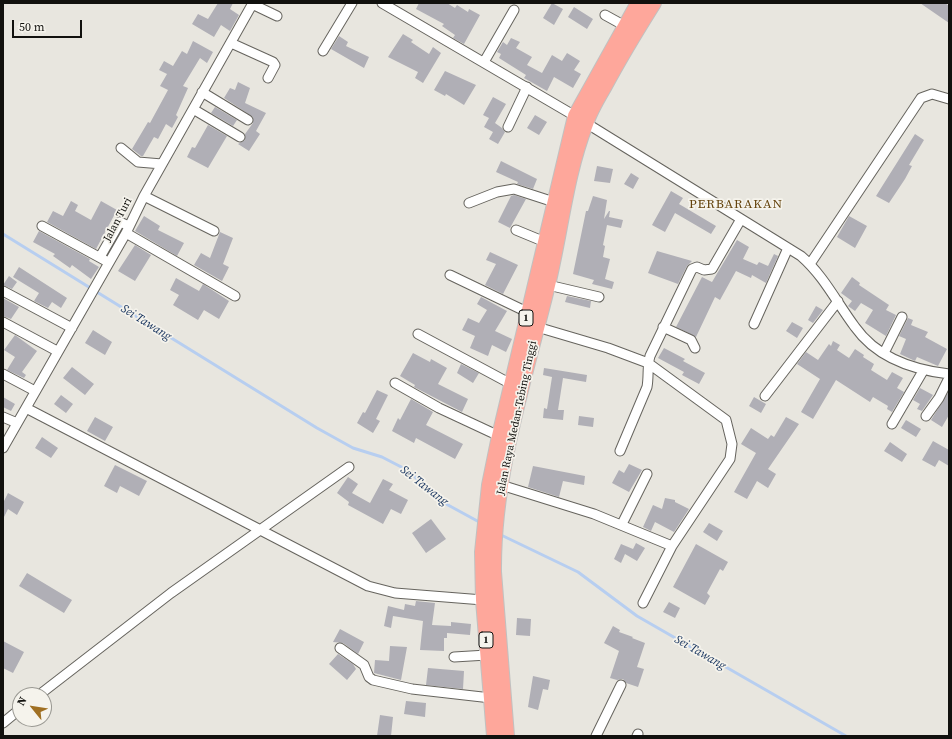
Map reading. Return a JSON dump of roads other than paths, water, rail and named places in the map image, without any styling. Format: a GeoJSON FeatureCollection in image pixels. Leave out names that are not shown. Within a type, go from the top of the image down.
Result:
{"type":"FeatureCollection","features":[{"type":"Feature","properties":{"kind":"highway","name":"Jalan Raya Medan-Tebing Tinggi"},"geometry":{"type":"LineString","coordinates":[[490,521],[501,485],[535,318],[545,242],[554,202],[580,120],[625,26],[638,3]]}},
{"type":"Feature","properties":{"kind":"highway","name":"Jalan Raya Medan-Tebing Tinggi"},"geometry":{"type":"LineString","coordinates":[[494,736],[483,600],[499,436],[511,384],[548,285],[576,154],[580,120],[654,3]]}},
{"type":"Feature","properties":{"kind":"highway","name":"Jalan Raya Medan-Tebing Tinggi"},"geometry":{"type":"LineString","coordinates":[[488,544],[494,572],[507,736]]}},
{"type":"Feature","properties":{"kind":"street"},"geometry":{"type":"LineString","coordinates":[[252,3],[277,16]]}},
{"type":"Feature","properties":{"kind":"street","name":"Jalan Turi"},"geometry":{"type":"LineString","coordinates":[[128,229],[144,196],[231,43],[252,3]]}},
{"type":"Feature","properties":{"kind":"street"},"geometry":{"type":"LineString","coordinates":[[323,51],[352,3]]}},
{"type":"Feature","properties":{"kind":"street"},"geometry":{"type":"LineString","coordinates":[[382,3],[527,87],[788,248],[810,264],[838,301],[856,329],[874,347],[892,359],[923,371],[949,374]]}},
{"type":"Feature","properties":{"kind":"street"},"geometry":{"type":"LineString","coordinates":[[484,62],[514,10]]}},
{"type":"Feature","properties":{"kind":"street"},"geometry":{"type":"LineString","coordinates":[[605,15],[625,26]]}},
{"type":"Feature","properties":{"kind":"street"},"geometry":{"type":"LineString","coordinates":[[231,43],[273,62],[275,65],[268,78]]}},
{"type":"Feature","properties":{"kind":"street"},"geometry":{"type":"LineString","coordinates":[[508,127],[527,87]]}},
{"type":"Feature","properties":{"kind":"street"},"geometry":{"type":"LineString","coordinates":[[202,92],[248,120]]}},
{"type":"Feature","properties":{"kind":"street"},"geometry":{"type":"LineString","coordinates":[[810,264],[921,98],[932,94],[949,99]]}},
{"type":"Feature","properties":{"kind":"street"},"geometry":{"type":"LineString","coordinates":[[193,109],[240,137]]}},
{"type":"Feature","properties":{"kind":"street"},"geometry":{"type":"LineString","coordinates":[[121,148],[138,162],[162,164]]}},
{"type":"Feature","properties":{"kind":"street"},"geometry":{"type":"LineString","coordinates":[[469,203],[497,192],[514,189],[554,202]]}},
{"type":"Feature","properties":{"kind":"street"},"geometry":{"type":"LineString","coordinates":[[144,196],[214,231]]}},
{"type":"Feature","properties":{"kind":"street"},"geometry":{"type":"LineString","coordinates":[[620,451],[647,387],[649,377],[648,364],[663,327],[694,267],[709,271],[712,269],[741,219]]}},
{"type":"Feature","properties":{"kind":"street"},"geometry":{"type":"LineString","coordinates":[[3,448],[57,351],[83,308],[94,286],[120,222],[128,229],[235,296]]}},
{"type":"Feature","properties":{"kind":"street"},"geometry":{"type":"LineString","coordinates":[[42,226],[104,259]]}},
{"type":"Feature","properties":{"kind":"street"},"geometry":{"type":"LineString","coordinates":[[516,230],[545,242]]}},
{"type":"Feature","properties":{"kind":"street"},"geometry":{"type":"LineString","coordinates":[[754,324],[788,248]]}},
{"type":"Feature","properties":{"kind":"street"},"geometry":{"type":"LineString","coordinates":[[450,275],[535,318],[648,364],[726,420],[732,444],[730,459],[672,546],[643,603]]}},
{"type":"Feature","properties":{"kind":"street"},"geometry":{"type":"LineString","coordinates":[[548,285],[599,297]]}},
{"type":"Feature","properties":{"kind":"street"},"geometry":{"type":"LineString","coordinates":[[3,291],[72,328]]}},
{"type":"Feature","properties":{"kind":"street"},"geometry":{"type":"LineString","coordinates":[[765,396],[838,301]]}},
{"type":"Feature","properties":{"kind":"street"},"geometry":{"type":"LineString","coordinates":[[884,353],[902,317]]}},
{"type":"Feature","properties":{"kind":"street"},"geometry":{"type":"LineString","coordinates":[[3,322],[57,351]]}},
{"type":"Feature","properties":{"kind":"street"},"geometry":{"type":"LineString","coordinates":[[663,327],[691,340],[694,348]]}},
{"type":"Feature","properties":{"kind":"street"},"geometry":{"type":"LineString","coordinates":[[418,334],[511,384]]}},
{"type":"Feature","properties":{"kind":"street"},"geometry":{"type":"LineString","coordinates":[[892,424],[923,371]]}},
{"type":"Feature","properties":{"kind":"street"},"geometry":{"type":"LineString","coordinates":[[3,374],[36,391]]}},
{"type":"Feature","properties":{"kind":"street"},"geometry":{"type":"LineString","coordinates":[[926,416],[939,398],[949,378]]}},
{"type":"Feature","properties":{"kind":"street"},"geometry":{"type":"LineString","coordinates":[[395,384],[439,408],[499,436]]}},
{"type":"Feature","properties":{"kind":"street"},"geometry":{"type":"LineString","coordinates":[[26,408],[381,591],[483,600]]}},
{"type":"Feature","properties":{"kind":"street"},"geometry":{"type":"LineString","coordinates":[[3,417],[17,423]]}},
{"type":"Feature","properties":{"kind":"street"},"geometry":{"type":"LineString","coordinates":[[49,687],[171,593],[349,467]]}},
{"type":"Feature","properties":{"kind":"street"},"geometry":{"type":"LineString","coordinates":[[622,524],[647,474]]}},
{"type":"Feature","properties":{"kind":"street"},"geometry":{"type":"LineString","coordinates":[[501,485],[594,514],[622,524],[672,546]]}},
{"type":"Feature","properties":{"kind":"street"},"geometry":{"type":"LineString","coordinates":[[340,648],[364,665],[369,677],[373,680],[412,689],[491,698]]}},
{"type":"Feature","properties":{"kind":"street"},"geometry":{"type":"LineString","coordinates":[[454,657],[487,655]]}},
{"type":"Feature","properties":{"kind":"street"},"geometry":{"type":"LineString","coordinates":[[596,736],[622,685]]}},
{"type":"Feature","properties":{"kind":"street"},"geometry":{"type":"LineString","coordinates":[[3,722],[12,715]]}},
{"type":"Feature","properties":{"kind":"waterway","name":"Sei Tawang"},"geometry":{"type":"LineString","coordinates":[[3,234],[317,428],[353,448],[382,457],[409,471],[437,499],[481,523]]}},
{"type":"Feature","properties":{"kind":"waterway","name":"Sei Tawang"},"geometry":{"type":"LineString","coordinates":[[499,534],[578,572],[637,616],[846,736]]}},
{"type":"Feature","properties":{"kind":"district","name":"PERBARAKAN"},"geometry":{"type":"Point","coordinates":[736,205]}}]}
